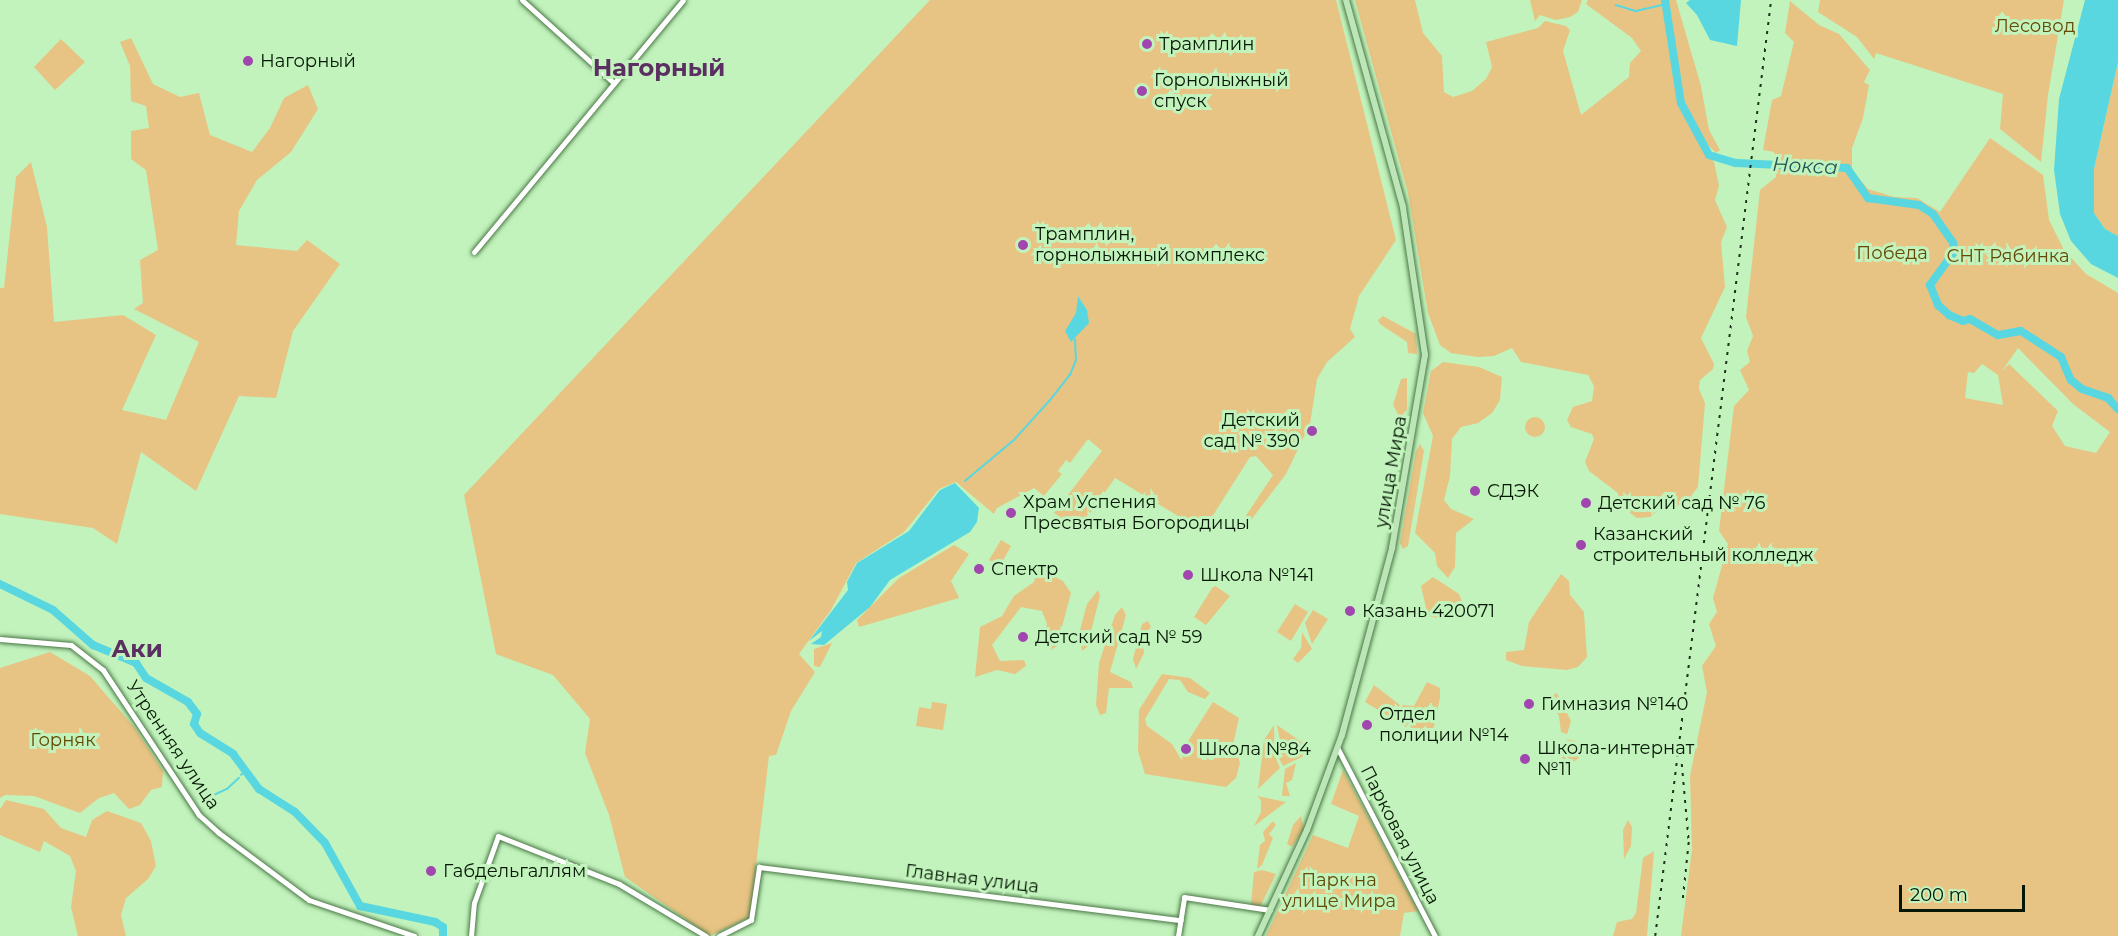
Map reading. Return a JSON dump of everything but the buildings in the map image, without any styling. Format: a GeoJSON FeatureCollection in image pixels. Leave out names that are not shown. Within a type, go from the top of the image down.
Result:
{"type":"FeatureCollection","features":[{"type":"Feature","properties":{"kind":"main road","name":"улица Мира"},"geometry":{"type":"LineString","coordinates":[[1258,936],[1338,749],[1392,548],[1425,355],[1403,207],[1346,0]]}},
{"type":"Feature","properties":{"kind":"street"},"geometry":{"type":"LineString","coordinates":[[522,0],[614,83]]}},
{"type":"Feature","properties":{"kind":"street"},"geometry":{"type":"LineString","coordinates":[[474,252],[683,0]]}},
{"type":"Feature","properties":{"kind":"street","name":"Утренняя улица"},"geometry":{"type":"LineString","coordinates":[[0,639],[46,640],[71,645],[80,651],[113,683],[199,815],[219,833],[309,900],[414,936]]}},
{"type":"Feature","properties":{"kind":"street","name":"Парковая улица"},"geometry":{"type":"LineString","coordinates":[[1338,749],[1435,936]]}},
{"type":"Feature","properties":{"kind":"street"},"geometry":{"type":"LineString","coordinates":[[471,936],[474,903],[498,836],[620,884],[706,936]]}},
{"type":"Feature","properties":{"kind":"street","name":"Главная улица"},"geometry":{"type":"LineString","coordinates":[[719,936],[751,920],[759,867],[1181,920]]}},
{"type":"Feature","properties":{"kind":"street"},"geometry":{"type":"LineString","coordinates":[[1178,936],[1184,897],[1270,910]]}},
{"type":"Feature","properties":{"kind":"green space"},"geometry":{"type":"Polygon","coordinates":[[[930,0],[1336,0],[1396,240],[1359,296],[1350,329],[1355,337],[1327,362],[1317,379],[1310,424],[1286,474],[1251,520],[1247,522],[1245,517],[1273,475],[1256,456],[1250,457],[1203,531],[1115,478],[1079,529],[1054,513],[1102,451],[1088,439],[1070,463],[1066,460],[1058,471],[1062,474],[1044,496],[1034,488],[997,508],[994,514],[956,482],[939,489],[904,532],[856,563],[831,610],[799,654],[815,672],[791,711],[776,755],[769,756],[750,917],[710,936],[625,877],[609,815],[585,753],[590,719],[553,675],[496,654],[464,495],[930,0]]]}},
{"type":"Feature","properties":{"kind":"green space"},"geometry":{"type":"Polygon","coordinates":[[[1355,0],[1415,0],[1423,33],[1442,56],[1444,92],[1453,97],[1472,91],[1486,79],[1492,67],[1486,42],[1538,28],[1545,21],[1566,26],[1570,30],[1563,51],[1581,115],[1629,77],[1630,63],[1641,51],[1632,38],[1586,4],[1588,0],[1676,0],[1701,86],[1709,130],[1720,150],[1716,153],[1707,144],[1704,148],[1714,162],[1719,186],[1715,200],[1727,227],[1721,242],[1725,287],[1701,338],[1714,364],[1713,369],[1700,380],[1699,389],[1705,403],[1698,487],[1684,505],[1663,506],[1650,517],[1637,518],[1621,506],[1618,493],[1589,471],[1585,462],[1594,439],[1592,434],[1571,427],[1567,420],[1573,407],[1592,401],[1594,386],[1588,375],[1521,362],[1512,348],[1494,356],[1478,357],[1451,353],[1440,345],[1428,313],[1408,193],[1355,0]]]}},
{"type":"Feature","properties":{"kind":"green space"},"geometry":{"type":"Polygon","coordinates":[[[1530,0],[1582,0],[1578,12],[1570,17],[1556,20],[1540,15],[1535,21],[1530,0]]]}},
{"type":"Feature","properties":{"kind":"green space","name":"Лесовод"},"geometry":{"type":"Polygon","coordinates":[[[1820,0],[2064,0],[2048,95],[2041,162],[2000,129],[2003,94],[1876,53],[1874,59],[1857,37],[1818,12],[1820,0]]]}},
{"type":"Feature","properties":{"kind":"green space"},"geometry":{"type":"Polygon","coordinates":[[[1790,1],[1819,25],[1839,34],[1870,70],[1864,82],[1869,85],[1863,118],[1852,148],[1852,170],[1868,189],[1894,197],[1917,198],[1940,212],[1990,138],[2043,175],[2049,220],[2064,250],[2086,274],[2118,293],[2118,936],[1681,936],[1692,849],[1690,776],[1707,692],[1702,666],[1716,646],[1709,624],[1717,612],[1713,598],[1728,544],[1719,531],[1734,406],[1749,390],[1740,370],[1750,362],[1747,351],[1753,336],[1746,317],[1760,190],[1776,177],[1774,152],[1763,150],[1772,100],[1781,96],[1794,42],[1785,33],[1790,1]],[[2018,348],[2002,371],[2009,364],[2058,411],[2052,426],[2065,446],[2096,453],[2110,432],[2073,404],[2018,348]],[[1982,364],[1974,373],[1968,372],[1965,398],[2003,405],[1998,375],[1982,364]]]}},
{"type":"Feature","properties":{"kind":"green space"},"geometry":{"type":"Polygon","coordinates":[[[131,38],[153,84],[180,97],[199,93],[210,135],[252,152],[270,128],[284,98],[308,85],[318,109],[291,152],[257,180],[239,211],[236,245],[297,251],[307,240],[340,264],[293,331],[276,398],[239,396],[196,491],[141,452],[117,544],[93,528],[0,514],[0,288],[4,288],[16,177],[31,162],[47,227],[54,322],[123,315],[156,335],[122,410],[166,420],[199,342],[134,309],[143,303],[140,260],[158,250],[146,170],[131,159],[131,131],[149,128],[146,106],[131,101],[130,66],[120,42],[131,38]]]}},
{"type":"Feature","properties":{"kind":"green space"},"geometry":{"type":"Polygon","coordinates":[[[61,39],[85,62],[55,90],[34,67],[61,39]]]}},
{"type":"Feature","properties":{"kind":"green space"},"geometry":{"type":"Polygon","coordinates":[[[2118,62],[2118,236],[2105,229],[2094,213],[2094,169],[2118,62]]]}},
{"type":"Feature","properties":{"kind":"green space"},"geometry":{"type":"Polygon","coordinates":[[[1383,316],[1416,334],[1417,354],[1408,353],[1407,342],[1380,324],[1378,320],[1383,316]]]}},
{"type":"Feature","properties":{"kind":"green space"},"geometry":{"type":"Polygon","coordinates":[[[1443,362],[1479,367],[1502,377],[1500,400],[1492,413],[1478,423],[1461,427],[1452,439],[1450,476],[1444,500],[1451,509],[1474,519],[1456,533],[1455,567],[1448,578],[1437,566],[1435,553],[1415,533],[1433,436],[1423,413],[1431,371],[1443,362]]]}},
{"type":"Feature","properties":{"kind":"green space"},"geometry":{"type":"Polygon","coordinates":[[[1407,378],[1407,409],[1400,418],[1393,405],[1401,379],[1407,378]]]}},
{"type":"Feature","properties":{"kind":"green space"},"geometry":{"type":"Polygon","coordinates":[[[1535,417],[1542,420],[1545,427],[1542,434],[1535,437],[1528,434],[1525,427],[1528,420],[1535,417]]]}},
{"type":"Feature","properties":{"kind":"green space"},"geometry":{"type":"Polygon","coordinates":[[[1420,444],[1424,451],[1408,546],[1403,549],[1400,543],[1416,451],[1420,444]]]}},
{"type":"Feature","properties":{"kind":"green space"},"geometry":{"type":"Polygon","coordinates":[[[1001,540],[1011,546],[1000,566],[989,560],[1001,540]]]}},
{"type":"Feature","properties":{"kind":"green space"},"geometry":{"type":"Polygon","coordinates":[[[954,545],[969,554],[951,581],[959,598],[859,627],[857,620],[899,578],[954,545]]]}},
{"type":"Feature","properties":{"kind":"green space"},"geometry":{"type":"Polygon","coordinates":[[[1038,568],[1063,581],[1071,593],[1057,646],[1051,650],[1043,643],[1047,624],[1042,611],[1021,607],[992,645],[1000,661],[1024,660],[1026,666],[1015,674],[997,670],[975,677],[980,627],[1002,616],[1014,596],[1034,582],[1038,568]]]}},
{"type":"Feature","properties":{"kind":"green space"},"geometry":{"type":"Polygon","coordinates":[[[1561,574],[1569,581],[1570,595],[1584,612],[1587,657],[1578,667],[1567,670],[1522,666],[1506,660],[1506,652],[1524,650],[1529,622],[1561,574]]]}},
{"type":"Feature","properties":{"kind":"green space"},"geometry":{"type":"Polygon","coordinates":[[[1433,577],[1459,594],[1463,604],[1458,614],[1446,620],[1428,616],[1421,586],[1433,577]]]}},
{"type":"Feature","properties":{"kind":"green space"},"geometry":{"type":"Polygon","coordinates":[[[1214,585],[1230,596],[1206,625],[1194,617],[1214,585]]]}},
{"type":"Feature","properties":{"kind":"green space"},"geometry":{"type":"Polygon","coordinates":[[[1098,590],[1100,596],[1087,647],[1082,651],[1079,634],[1087,604],[1098,590]]]}},
{"type":"Feature","properties":{"kind":"green space"},"geometry":{"type":"Polygon","coordinates":[[[1295,604],[1308,612],[1291,641],[1277,632],[1295,604]]]}},
{"type":"Feature","properties":{"kind":"green space"},"geometry":{"type":"Polygon","coordinates":[[[1122,607],[1126,615],[1110,672],[1131,682],[1133,688],[1109,688],[1106,713],[1100,715],[1096,705],[1099,663],[1115,615],[1122,607]]]}},
{"type":"Feature","properties":{"kind":"green space"},"geometry":{"type":"Polygon","coordinates":[[[1313,610],[1328,619],[1312,644],[1305,623],[1313,610]]]}},
{"type":"Feature","properties":{"kind":"green space"},"geometry":{"type":"Polygon","coordinates":[[[1148,621],[1151,627],[1142,637],[1144,653],[1136,669],[1133,659],[1142,624],[1148,621]]]}},
{"type":"Feature","properties":{"kind":"green space"},"geometry":{"type":"Polygon","coordinates":[[[1302,632],[1312,649],[1298,663],[1293,659],[1301,648],[1302,632]]]}},
{"type":"Feature","properties":{"kind":"green space"},"geometry":{"type":"Polygon","coordinates":[[[832,643],[820,667],[814,666],[814,649],[832,643]]]}},
{"type":"Feature","properties":{"kind":"green space","name":"Горняк"},"geometry":{"type":"Polygon","coordinates":[[[50,652],[90,676],[135,728],[163,771],[162,787],[151,790],[140,805],[129,809],[114,793],[99,798],[80,813],[34,796],[5,795],[0,798],[0,668],[50,652]]]}},
{"type":"Feature","properties":{"kind":"green space"},"geometry":{"type":"Polygon","coordinates":[[[1162,674],[1190,678],[1210,693],[1205,699],[1188,692],[1180,680],[1169,679],[1145,719],[1147,726],[1172,744],[1182,761],[1183,749],[1213,702],[1239,718],[1231,754],[1237,753],[1240,763],[1236,778],[1226,787],[1145,774],[1138,751],[1139,710],[1162,674]]]}},
{"type":"Feature","properties":{"kind":"green space"},"geometry":{"type":"Polygon","coordinates":[[[1427,682],[1440,688],[1440,698],[1433,731],[1418,742],[1406,727],[1365,702],[1374,685],[1400,705],[1414,706],[1427,682]]]}},
{"type":"Feature","properties":{"kind":"green space"},"geometry":{"type":"Polygon","coordinates":[[[1557,693],[1571,721],[1567,734],[1561,732],[1559,716],[1550,702],[1551,696],[1557,693]]]}},
{"type":"Feature","properties":{"kind":"green space"},"geometry":{"type":"Polygon","coordinates":[[[932,702],[947,704],[943,730],[916,726],[919,707],[931,709],[932,702]]]}},
{"type":"Feature","properties":{"kind":"green space"},"geometry":{"type":"Polygon","coordinates":[[[1274,725],[1275,756],[1280,768],[1258,789],[1264,740],[1274,725]]]}},
{"type":"Feature","properties":{"kind":"green space"},"geometry":{"type":"Polygon","coordinates":[[[1277,725],[1307,746],[1302,757],[1283,766],[1278,756],[1281,746],[1277,725]]]}},
{"type":"Feature","properties":{"kind":"green space"},"geometry":{"type":"Polygon","coordinates":[[[1570,740],[1578,743],[1581,751],[1578,759],[1570,762],[1562,759],[1559,751],[1562,743],[1570,740]]]}},
{"type":"Feature","properties":{"kind":"green space"},"geometry":{"type":"Polygon","coordinates":[[[1296,763],[1292,780],[1286,783],[1290,796],[1282,796],[1285,769],[1296,763]]]}},
{"type":"Feature","properties":{"kind":"green space","name":"Парк на улице Мира"},"geometry":{"type":"Polygon","coordinates":[[[1343,770],[1418,911],[1404,913],[1400,936],[1266,936],[1313,835],[1348,848],[1359,816],[1331,804],[1343,770]]]}},
{"type":"Feature","properties":{"kind":"green space"},"geometry":{"type":"Polygon","coordinates":[[[1257,796],[1286,802],[1254,826],[1261,812],[1261,800],[1257,796]]]}},
{"type":"Feature","properties":{"kind":"green space"},"geometry":{"type":"Polygon","coordinates":[[[6,800],[44,809],[61,828],[86,837],[92,820],[107,811],[141,823],[151,841],[156,866],[148,879],[126,898],[121,915],[126,936],[78,936],[71,907],[76,871],[70,856],[44,841],[40,852],[0,835],[0,809],[6,800]]]}},
{"type":"Feature","properties":{"kind":"green space"},"geometry":{"type":"Polygon","coordinates":[[[1301,816],[1304,829],[1292,847],[1287,844],[1293,825],[1301,816]]]}},
{"type":"Feature","properties":{"kind":"green space"},"geometry":{"type":"Polygon","coordinates":[[[1628,820],[1632,827],[1631,846],[1624,859],[1623,830],[1628,820]]]}},
{"type":"Feature","properties":{"kind":"green space"},"geometry":{"type":"Polygon","coordinates":[[[1273,821],[1276,825],[1269,834],[1273,838],[1262,865],[1257,869],[1260,845],[1265,841],[1263,832],[1273,821]]]}},
{"type":"Feature","properties":{"kind":"green space"},"geometry":{"type":"Polygon","coordinates":[[[1654,851],[1647,936],[1613,936],[1617,922],[1632,919],[1636,913],[1643,858],[1654,851]]]}},
{"type":"Feature","properties":{"kind":"green space"},"geometry":{"type":"Polygon","coordinates":[[[1262,870],[1276,874],[1260,907],[1251,905],[1254,872],[1262,870]]]}},
{"type":"Feature","properties":{"kind":"water"},"geometry":{"type":"Polygon","coordinates":[[[1690,0],[1741,0],[1737,46],[1710,40],[1697,15],[1686,3],[1690,0]]]}},
{"type":"Feature","properties":{"kind":"water"},"geometry":{"type":"Polygon","coordinates":[[[2085,0],[2118,0],[2118,62],[2094,169],[2094,213],[2105,229],[2118,236],[2118,278],[2091,264],[2071,241],[2060,214],[2054,170],[2059,99],[2085,0]]]}},
{"type":"Feature","properties":{"kind":"water"},"geometry":{"type":"Polygon","coordinates":[[[1078,296],[1087,310],[1089,323],[1071,342],[1065,331],[1076,313],[1078,296]]]}},
{"type":"Feature","properties":{"kind":"water"},"geometry":{"type":"Polygon","coordinates":[[[955,483],[979,508],[977,522],[970,532],[890,580],[870,607],[824,645],[811,644],[821,637],[822,631],[809,641],[848,590],[847,582],[857,563],[909,531],[940,490],[955,483]]]}},
{"type":"Feature","properties":{"kind":"waterway","name":"Нокса"},"geometry":{"type":"LineString","coordinates":[[1665,0],[1681,103],[1709,155],[1736,163],[1847,168],[1868,198],[1919,205],[1933,214],[1953,243],[1954,252],[1930,285],[1938,305],[1949,315],[1963,321],[1970,319],[1998,335],[2021,331],[2061,357],[2071,380],[2082,389],[2108,398],[2118,409]]}},
{"type":"Feature","properties":{"kind":"waterway"},"geometry":{"type":"LineString","coordinates":[[1616,5],[1636,11],[1666,4]]}},
{"type":"Feature","properties":{"kind":"waterway"},"geometry":{"type":"LineString","coordinates":[[965,481],[1014,440],[1070,375],[1076,360],[1075,340]]}},
{"type":"Feature","properties":{"kind":"waterway"},"geometry":{"type":"LineString","coordinates":[[0,584],[53,610],[93,645],[136,663],[146,678],[188,702],[197,714],[194,724],[200,733],[233,754],[259,789],[295,812],[325,843],[360,906],[435,922],[443,927],[443,936]]}},
{"type":"Feature","properties":{"kind":"waterway"},"geometry":{"type":"LineString","coordinates":[[241,775],[247,769]]}},
{"type":"Feature","properties":{"kind":"waterway"},"geometry":{"type":"LineString","coordinates":[[199,802],[227,789],[239,778]]}},
{"type":"Feature","properties":{"kind":"railway"},"geometry":{"type":"LineString","coordinates":[[1655,936],[1771,0]]}},
{"type":"Feature","properties":{"kind":"railway"},"geometry":{"type":"LineString","coordinates":[[1682,764],[1689,842],[1683,900]]}},
{"type":"Feature","properties":{"kind":"place","name":"Трамплин"},"geometry":{"type":"Point","coordinates":[1147,44]}},
{"type":"Feature","properties":{"kind":"place","name":"Нагорный"},"geometry":{"type":"Point","coordinates":[248,61]}},
{"type":"Feature","properties":{"kind":"place","name":"Горнолыжный спуск"},"geometry":{"type":"Point","coordinates":[1142,91]}},
{"type":"Feature","properties":{"kind":"place","name":"Трамплин, горнолыжный комплекс"},"geometry":{"type":"Point","coordinates":[1023,245]}},
{"type":"Feature","properties":{"kind":"place","name":"Детский сад № 390"},"geometry":{"type":"Point","coordinates":[1312,431]}},
{"type":"Feature","properties":{"kind":"place","name":"СДЭК"},"geometry":{"type":"Point","coordinates":[1475,491]}},
{"type":"Feature","properties":{"kind":"place","name":"Детский сад № 76"},"geometry":{"type":"Point","coordinates":[1586,503]}},
{"type":"Feature","properties":{"kind":"place","name":"Храм Успения Пресвятыя Богородицы"},"geometry":{"type":"Point","coordinates":[1011,513]}},
{"type":"Feature","properties":{"kind":"place","name":"Казанский строительный колледж"},"geometry":{"type":"Point","coordinates":[1581,545]}},
{"type":"Feature","properties":{"kind":"place","name":"Спектр"},"geometry":{"type":"Point","coordinates":[979,569]}},
{"type":"Feature","properties":{"kind":"place","name":"Школа №141"},"geometry":{"type":"Point","coordinates":[1188,575]}},
{"type":"Feature","properties":{"kind":"place","name":"Казань 420071"},"geometry":{"type":"Point","coordinates":[1350,611]}},
{"type":"Feature","properties":{"kind":"place","name":"Детский сад № 59"},"geometry":{"type":"Point","coordinates":[1023,637]}},
{"type":"Feature","properties":{"kind":"place","name":"Гимназия №140"},"geometry":{"type":"Point","coordinates":[1529,704]}},
{"type":"Feature","properties":{"kind":"place","name":"Отдел полиции №14"},"geometry":{"type":"Point","coordinates":[1367,725]}},
{"type":"Feature","properties":{"kind":"place","name":"Школа №84"},"geometry":{"type":"Point","coordinates":[1186,749]}},
{"type":"Feature","properties":{"kind":"place","name":"Школа-интернат №11"},"geometry":{"type":"Point","coordinates":[1525,759]}},
{"type":"Feature","properties":{"kind":"place","name":"Габдельгаллям"},"geometry":{"type":"Point","coordinates":[431,871]}},
{"type":"Feature","properties":{"kind":"district","name":"Нагорный"},"geometry":{"type":"Point","coordinates":[659,68]}},
{"type":"Feature","properties":{"kind":"district","name":"Аки"},"geometry":{"type":"Point","coordinates":[137,649]}},
{"type":"Feature","properties":{"kind":"park label","name":"Победа"},"geometry":{"type":"Point","coordinates":[1892,253]}},
{"type":"Feature","properties":{"kind":"park label","name":"СНТ Рябинка"},"geometry":{"type":"Point","coordinates":[2008,256]}}]}
